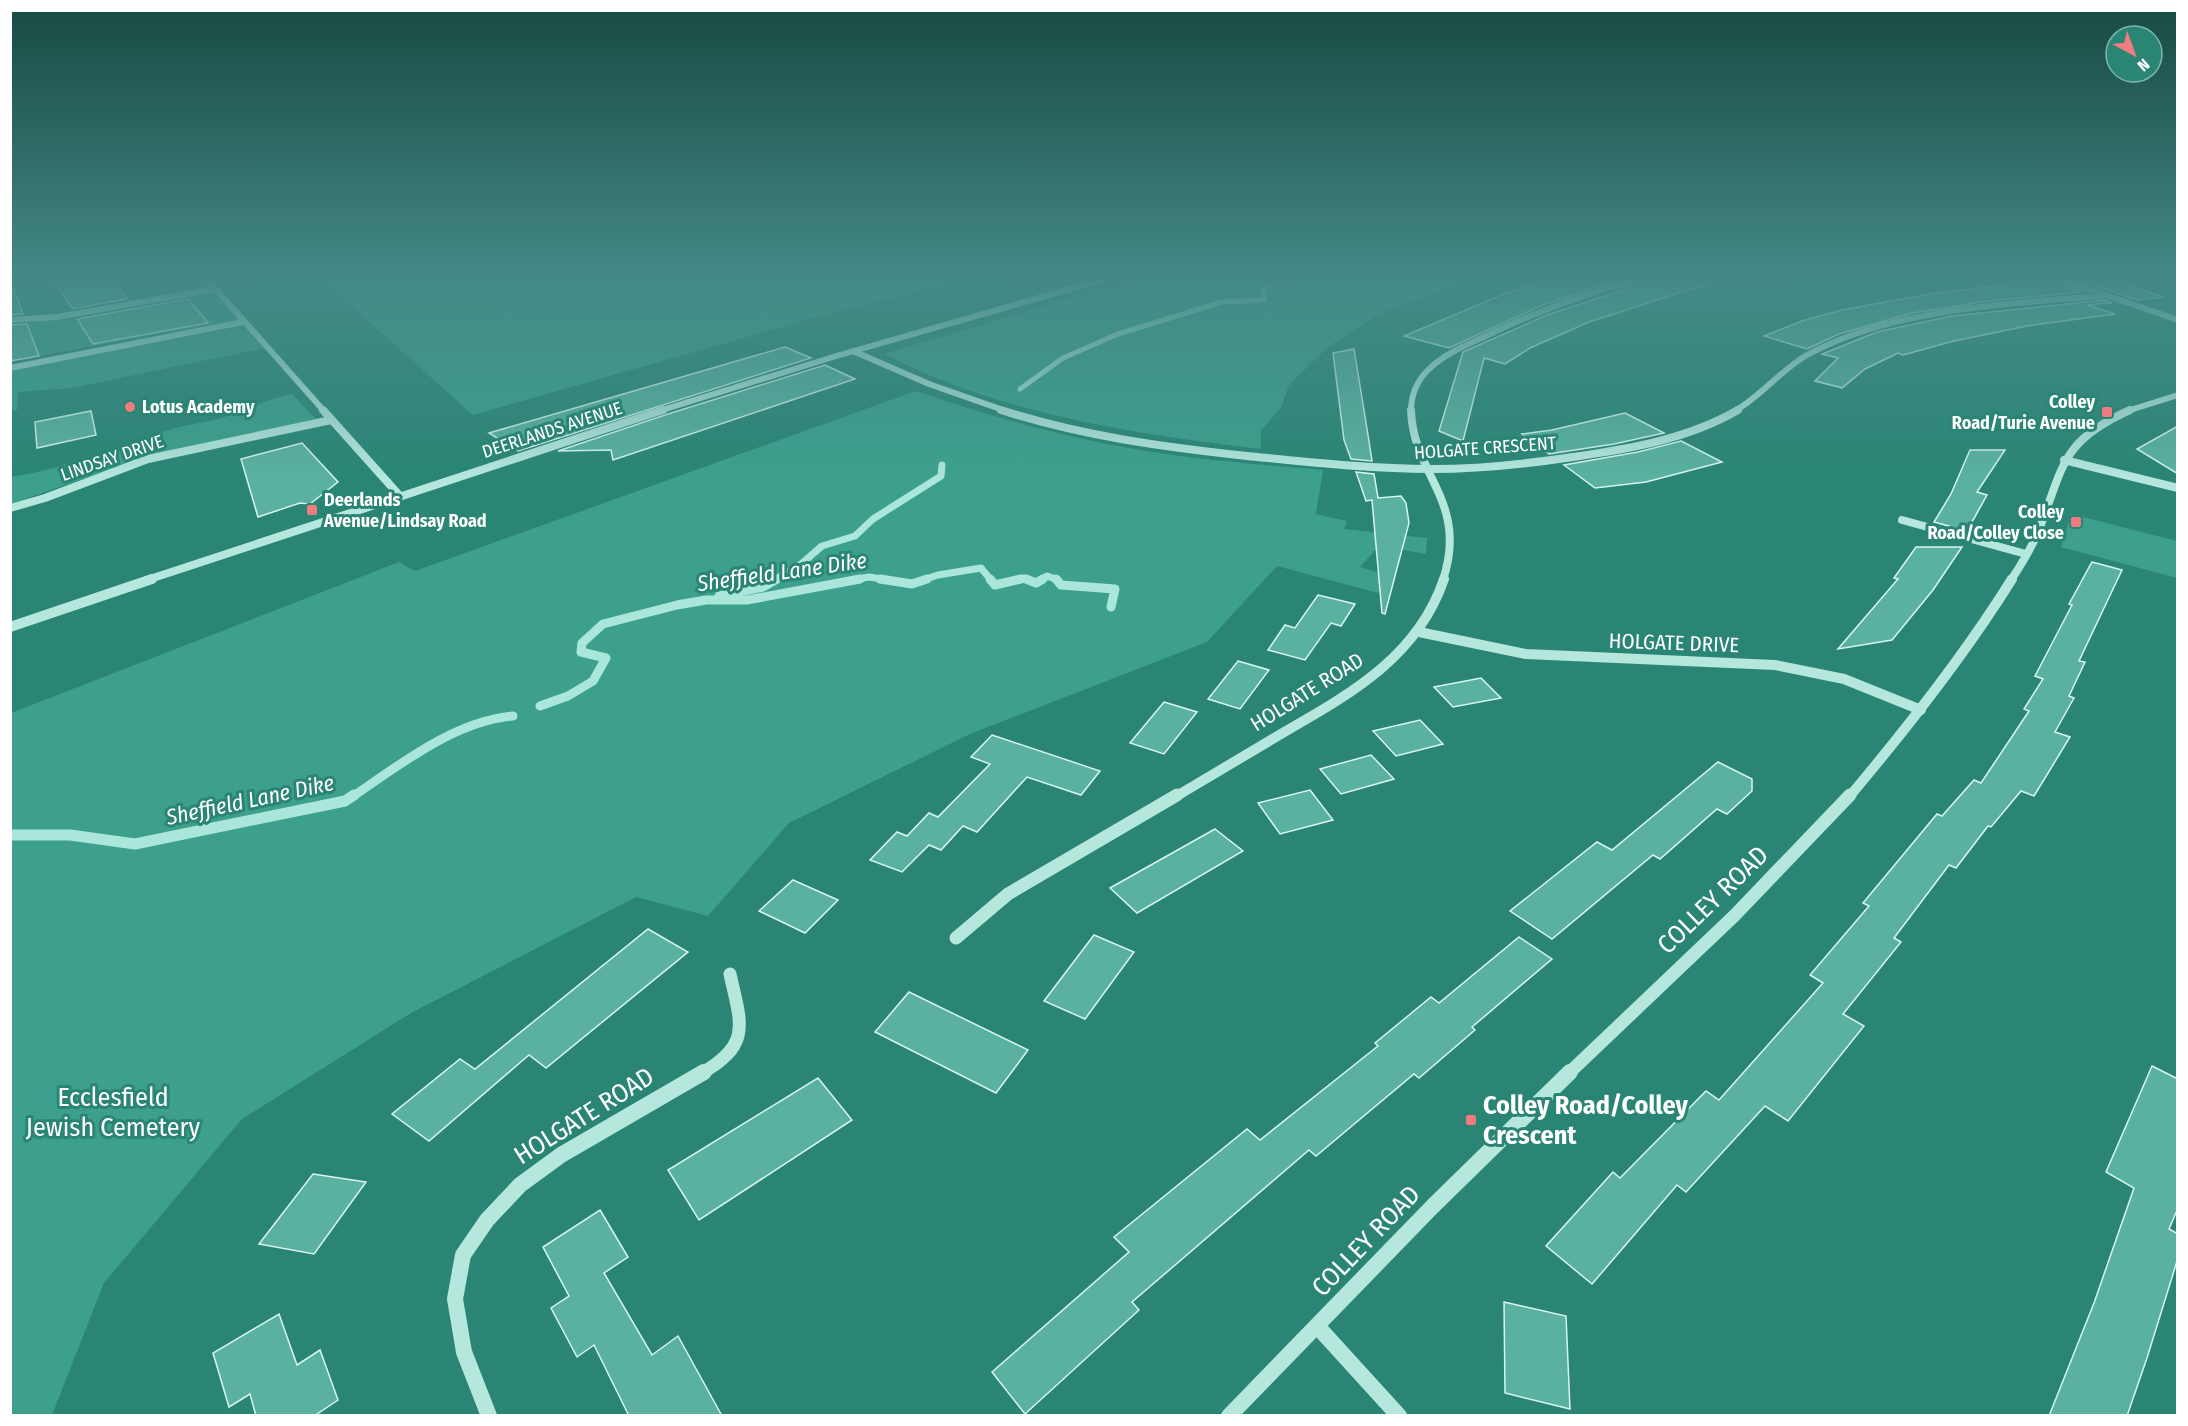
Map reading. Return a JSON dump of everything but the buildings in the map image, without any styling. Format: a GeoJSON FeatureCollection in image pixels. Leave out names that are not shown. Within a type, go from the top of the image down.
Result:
{"type":"FeatureCollection","features":[{"type":"Feature","properties":{"kind":"street"},"geometry":{"type":"LineString","coordinates":[[10,368],[129,345]]}},
{"type":"Feature","properties":{"kind":"street"},"geometry":{"type":"LineString","coordinates":[[266,345],[399,495]]}},
{"type":"Feature","properties":{"kind":"street","name":"DEERLANDS AVENUE"},"geometry":{"type":"LineString","coordinates":[[10,627],[399,495],[876,345]]}},
{"type":"Feature","properties":{"kind":"street","name":"HOLGATE ROAD"},"geometry":{"type":"LineString","coordinates":[[956,938],[1008,894],[1350,694],[1379,673],[1419,632],[1431,614],[1441,592],[1452,540],[1448,511],[1431,469],[1414,436],[1410,407],[1420,380],[1429,369],[1443,357],[1468,345]]}},
{"type":"Feature","properties":{"kind":"street","name":"HOLGATE CRESCENT"},"geometry":{"type":"LineString","coordinates":[[853,351],[910,378],[1015,414],[1118,439],[1304,462],[1431,469],[1560,459],[1680,435],[1740,409],[1789,367],[1808,355],[1833,345]]}},
{"type":"Feature","properties":{"kind":"street","name":"COLLEY ROAD"},"geometry":{"type":"LineString","coordinates":[[1229,1416],[1318,1328],[1500,1139],[1784,868],[1856,791],[1921,710],[1971,641],[2026,554],[2045,514],[2064,460],[2073,447],[2110,420],[2136,408],[2178,395]]}},
{"type":"Feature","properties":{"kind":"street","name":"LINDSAY DRIVE"},"geometry":{"type":"LineString","coordinates":[[10,508],[45,498],[148,459],[331,420]]}},
{"type":"Feature","properties":{"kind":"street"},"geometry":{"type":"LineString","coordinates":[[2064,460],[2178,488]]}},
{"type":"Feature","properties":{"kind":"street"},"geometry":{"type":"LineString","coordinates":[[1902,520],[2026,554]]}},
{"type":"Feature","properties":{"kind":"street","name":"HOLGATE DRIVE"},"geometry":{"type":"LineString","coordinates":[[1419,632],[1526,654],[1775,665],[1810,670],[1844,679],[1921,710]]}},
{"type":"Feature","properties":{"kind":"street","name":"HOLGATE ROAD"},"geometry":{"type":"LineString","coordinates":[[489,1416],[464,1352],[455,1299],[463,1255],[487,1220],[520,1185],[561,1155],[720,1063],[737,1044],[740,1018],[730,974]]}},
{"type":"Feature","properties":{"kind":"street"},"geometry":{"type":"LineString","coordinates":[[1318,1328],[1399,1416]]}},
{"type":"Feature","properties":{"kind":"green space"},"geometry":{"type":"Polygon","coordinates":[[[11,345],[101,345],[11,361],[11,345]]]}},
{"type":"Feature","properties":{"kind":"green space"},"geometry":{"type":"Polygon","coordinates":[[[129,345],[266,345],[269,347],[72,388],[18,392],[17,410],[11,411],[11,368],[129,345]]]}},
{"type":"Feature","properties":{"kind":"green space"},"geometry":{"type":"Polygon","coordinates":[[[394,345],[720,345],[473,415],[394,345]]]}},
{"type":"Feature","properties":{"kind":"green space"},"geometry":{"type":"Polygon","coordinates":[[[916,345],[1332,345],[1289,385],[1281,408],[1261,430],[1261,449],[1164,436],[1068,418],[974,392],[928,375],[884,354],[916,345]]]}},
{"type":"Feature","properties":{"kind":"green space","name":"Ecclesfield Jewish Cemetery"},"geometry":{"type":"Polygon","coordinates":[[[916,391],[1011,421],[1108,444],[1229,462],[1323,470],[1316,514],[1347,521],[1344,529],[1427,538],[1426,554],[1379,546],[1360,567],[1390,576],[1378,593],[1277,566],[1207,642],[970,734],[789,823],[708,916],[636,897],[411,1013],[242,1119],[104,1283],[52,1415],[11,1416],[11,713],[399,562],[415,571],[916,391]]]}},
{"type":"Feature","properties":{"kind":"green space"},"geometry":{"type":"Polygon","coordinates":[[[292,394],[316,419],[154,454],[11,504],[11,477],[68,464],[169,430],[222,418],[292,394]]]}},
{"type":"Feature","properties":{"kind":"green space"},"geometry":{"type":"Polygon","coordinates":[[[2071,514],[2177,541],[2177,578],[2061,547],[2071,514]]]}},
{"type":"Feature","properties":{"kind":"waterway"},"geometry":{"type":"LineString","coordinates":[[1020,389],[1063,358],[1094,345]]}},
{"type":"Feature","properties":{"kind":"waterway"},"geometry":{"type":"LineString","coordinates":[[774,580],[800,565],[822,546],[855,536],[873,519],[941,476],[942,465]]}},
{"type":"Feature","properties":{"kind":"waterway","name":"Sheffield Lane Dike"},"geometry":{"type":"LineString","coordinates":[[923,580],[938,575],[981,568],[991,580]]}},
{"type":"Feature","properties":{"kind":"waterway","name":"Sheffield Lane Dike"},"geometry":{"type":"LineString","coordinates":[[1040,580],[1047,576],[1056,579]]}},
{"type":"Feature","properties":{"kind":"waterway","name":"Sheffield Lane Dike"},"geometry":{"type":"LineString","coordinates":[[852,580],[869,577],[889,580]]}},
{"type":"Feature","properties":{"kind":"waterway","name":"Sheffield Lane Dike"},"geometry":{"type":"LineString","coordinates":[[1015,580],[1024,578],[1029,580]]}},
{"type":"Feature","properties":{"kind":"waterway"},"geometry":{"type":"LineString","coordinates":[[719,596],[763,587],[777,579]]}},
{"type":"Feature","properties":{"kind":"waterway","name":"Sheffield Lane Dike"},"geometry":{"type":"LineString","coordinates":[[540,706],[568,696],[593,681],[606,658],[581,652],[582,643],[603,624],[677,605],[706,600],[747,600],[860,579]]}},
{"type":"Feature","properties":{"kind":"waterway","name":"Sheffield Lane Dike"},"geometry":{"type":"LineString","coordinates":[[880,579],[912,584],[927,579]]}},
{"type":"Feature","properties":{"kind":"waterway","name":"Sheffield Lane Dike"},"geometry":{"type":"LineString","coordinates":[[990,579],[995,585],[1021,579]]}},
{"type":"Feature","properties":{"kind":"waterway","name":"Sheffield Lane Dike"},"geometry":{"type":"LineString","coordinates":[[1026,579],[1036,583],[1043,579]]}},
{"type":"Feature","properties":{"kind":"waterway","name":"Sheffield Lane Dike"},"geometry":{"type":"LineString","coordinates":[[1056,579],[1061,585],[1115,589],[1111,607]]}},
{"type":"Feature","properties":{"kind":"waterway","name":"Sheffield Lane Dike"},"geometry":{"type":"LineString","coordinates":[[352,797],[428,746],[449,735],[470,726],[513,716]]}},
{"type":"Feature","properties":{"kind":"waterway","name":"Sheffield Lane Dike"},"geometry":{"type":"LineString","coordinates":[[10,835],[70,835],[135,844],[345,801],[354,795]]}},
{"type":"Feature","properties":{"kind":"place","name":"Lotus Academy"},"geometry":{"type":"Point","coordinates":[130,407]}},
{"type":"Feature","properties":{"kind":"place","name":"Colley Road/Turie Avenue"},"geometry":{"type":"Point","coordinates":[2107,412]}},
{"type":"Feature","properties":{"kind":"place","name":"Deerlands Avenue/Lindsay Road"},"geometry":{"type":"Point","coordinates":[312,510]}},
{"type":"Feature","properties":{"kind":"place","name":"Colley Road/Colley Close"},"geometry":{"type":"Point","coordinates":[2076,522]}},
{"type":"Feature","properties":{"kind":"place","name":"Colley Road/Colley Crescent"},"geometry":{"type":"Point","coordinates":[1471,1120]}}]}
